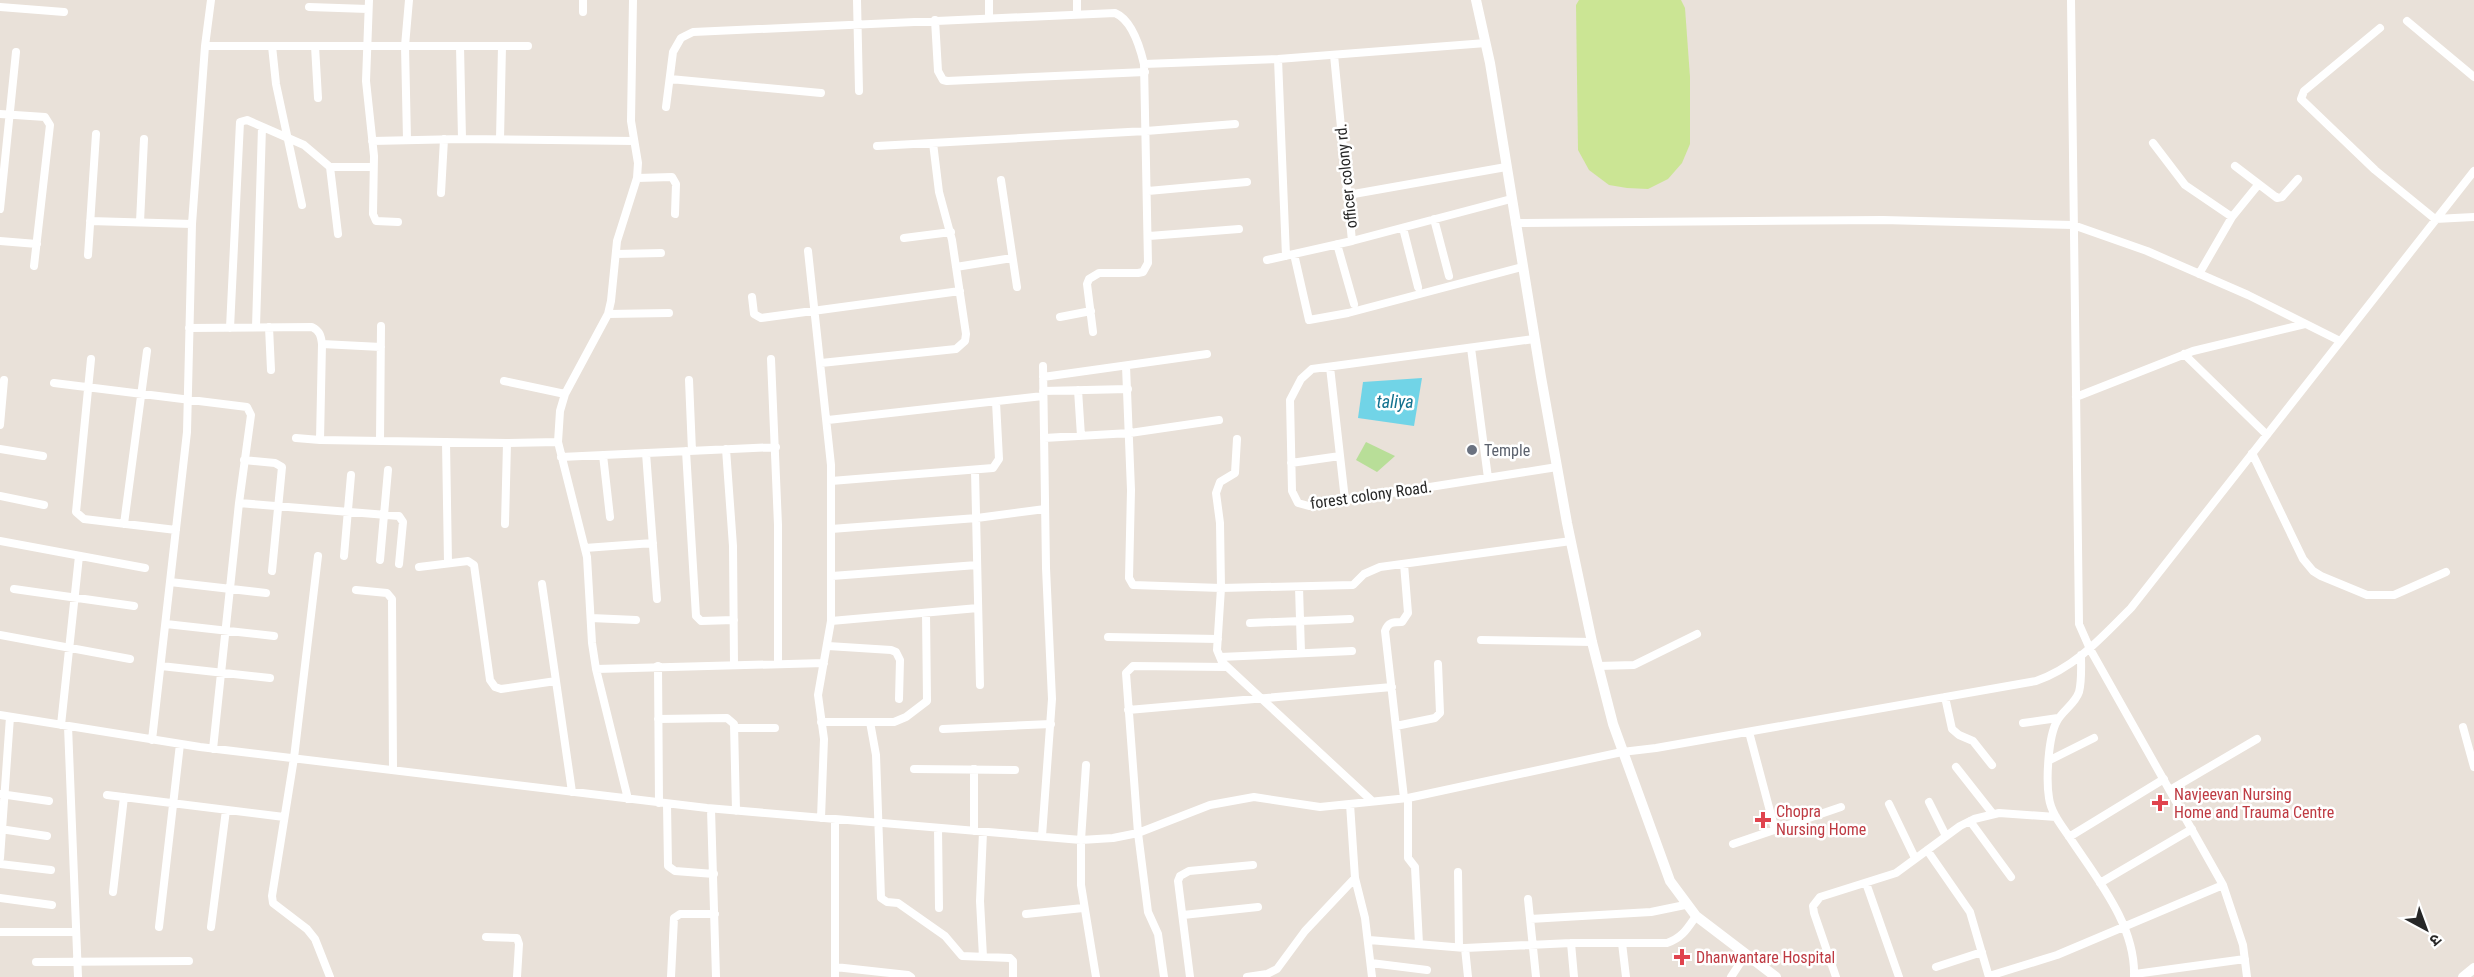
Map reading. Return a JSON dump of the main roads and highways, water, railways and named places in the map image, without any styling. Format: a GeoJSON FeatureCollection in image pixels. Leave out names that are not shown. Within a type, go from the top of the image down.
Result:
{"type":"FeatureCollection","features":[{"type":"Feature","properties":{"kind":"water","name":"taliya"},"geometry":{"type":"Polygon","coordinates":[[[1422,378],[1414,426],[1358,418],[1363,382],[1422,378]]]}},
{"type":"Feature","properties":{"kind":"place","name":"Temple"},"geometry":{"type":"Point","coordinates":[1472,450]}},
{"type":"Feature","properties":{"kind":"place","name":"Navjeevan Nursing Home and Trauma Centre"},"geometry":{"type":"Point","coordinates":[2160,803]}},
{"type":"Feature","properties":{"kind":"place","name":"Chopra Nursing Home"},"geometry":{"type":"Point","coordinates":[1763,820]}},
{"type":"Feature","properties":{"kind":"place","name":"Dhanwantare Hospital"},"geometry":{"type":"Point","coordinates":[1682,957]}}]}
